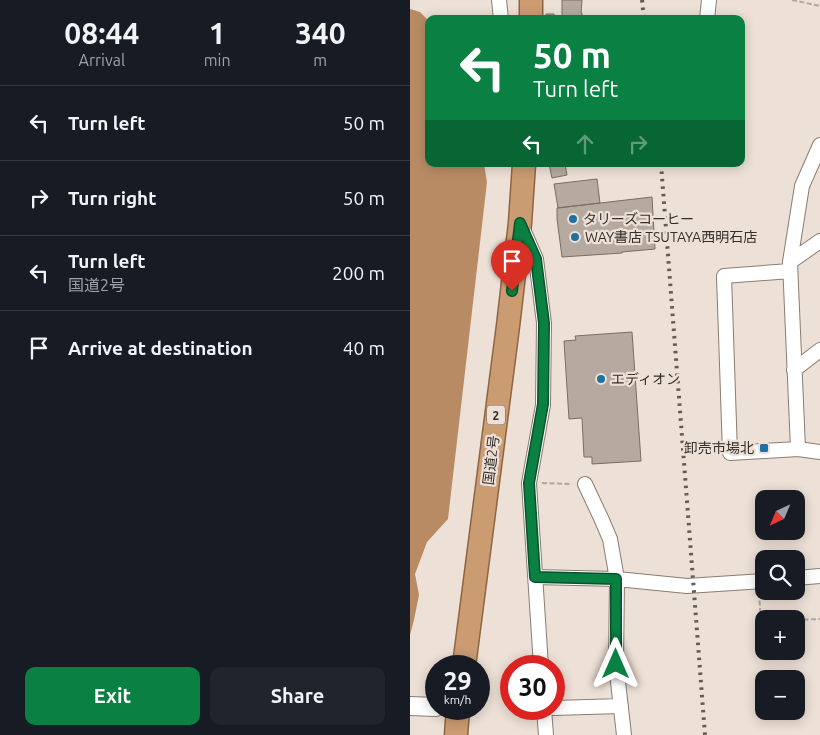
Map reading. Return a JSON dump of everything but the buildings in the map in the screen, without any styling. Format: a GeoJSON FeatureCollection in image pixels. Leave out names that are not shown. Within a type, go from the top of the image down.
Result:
{"type":"FeatureCollection","features":[{"type":"Feature","properties":{"kind":"highway"},"geometry":{"type":"LineString","coordinates":[[531,15],[532,0]]}},
{"type":"Feature","properties":{"kind":"highway","name":"国道2号"},"geometry":{"type":"LineString","coordinates":[[465,655],[508,326],[520,223],[524,167]]}},
{"type":"Feature","properties":{"kind":"highway"},"geometry":{"type":"LineString","coordinates":[[456,735],[457,720]]}},
{"type":"Feature","properties":{"kind":"street"},"geometry":{"type":"LineString","coordinates":[[499,0],[501,15]]}},
{"type":"Feature","properties":{"kind":"street"},"geometry":{"type":"LineString","coordinates":[[707,15],[709,0]]}},
{"type":"Feature","properties":{"kind":"street"},"geometry":{"type":"LineString","coordinates":[[798,449],[790,266],[802,186],[820,145]]}},
{"type":"Feature","properties":{"kind":"street"},"geometry":{"type":"LineString","coordinates":[[520,223],[536,259],[544,323],[543,404],[529,483],[540,655]]}},
{"type":"Feature","properties":{"kind":"street"},"geometry":{"type":"LineString","coordinates":[[820,241],[790,266],[724,276],[730,452],[798,449],[820,452]]}},
{"type":"Feature","properties":{"kind":"street"},"geometry":{"type":"LineString","coordinates":[[794,370],[820,350]]}},
{"type":"Feature","properties":{"kind":"street"},"geometry":{"type":"LineString","coordinates":[[584,484],[610,538],[616,579],[616,664],[624,735]]}},
{"type":"Feature","properties":{"kind":"street"},"geometry":{"type":"LineString","coordinates":[[805,577],[820,576]]}},
{"type":"Feature","properties":{"kind":"street"},"geometry":{"type":"LineString","coordinates":[[535,577],[616,579],[687,586],[755,581]]}},
{"type":"Feature","properties":{"kind":"street"},"geometry":{"type":"LineString","coordinates":[[410,706],[425,707]]}},
{"type":"Feature","properties":{"kind":"street"},"geometry":{"type":"LineString","coordinates":[[565,708],[621,706]]}},
{"type":"Feature","properties":{"kind":"street"},"geometry":{"type":"LineString","coordinates":[[545,720],[546,735]]}},
{"type":"Feature","properties":{"kind":"path"},"geometry":{"type":"LineString","coordinates":[[792,0],[820,6]]}},
{"type":"Feature","properties":{"kind":"path"},"geometry":{"type":"LineString","coordinates":[[529,483],[584,484]]}},
{"type":"Feature","properties":{"kind":"path"},"geometry":{"type":"LineString","coordinates":[[805,620],[820,619]]}},
{"type":"Feature","properties":{"kind":"shaded area"},"geometry":{"type":"Polygon","coordinates":[[[410,9],[420,12],[425,17],[425,167],[484,167],[487,182],[448,519],[427,542],[415,574],[419,595],[410,635],[410,9]]]}},
{"type":"Feature","properties":{"kind":"railway"},"geometry":{"type":"LineString","coordinates":[[642,0],[644,15]]}},
{"type":"Feature","properties":{"kind":"railway"},"geometry":{"type":"LineString","coordinates":[[661,167],[705,735]]}},
{"type":"Feature","properties":{"kind":"place","name":"タリーズコーヒー"},"geometry":{"type":"Point","coordinates":[573,219]}},
{"type":"Feature","properties":{"kind":"place","name":"WAY書店 TSUTAYA西明石店"},"geometry":{"type":"Point","coordinates":[575,237]}},
{"type":"Feature","properties":{"kind":"place","name":"エディオン"},"geometry":{"type":"Point","coordinates":[601,379]}},
{"type":"Feature","properties":{"kind":"place","name":"卸売市場北"},"geometry":{"type":"Point","coordinates":[764,448]}},
{"type":"Feature","properties":{"kind":"route"},"geometry":{"type":"LineString","coordinates":[[512,291],[520,223],[536,259],[544,323],[543,404],[529,483],[535,577],[616,579],[616,664]]}}]}
